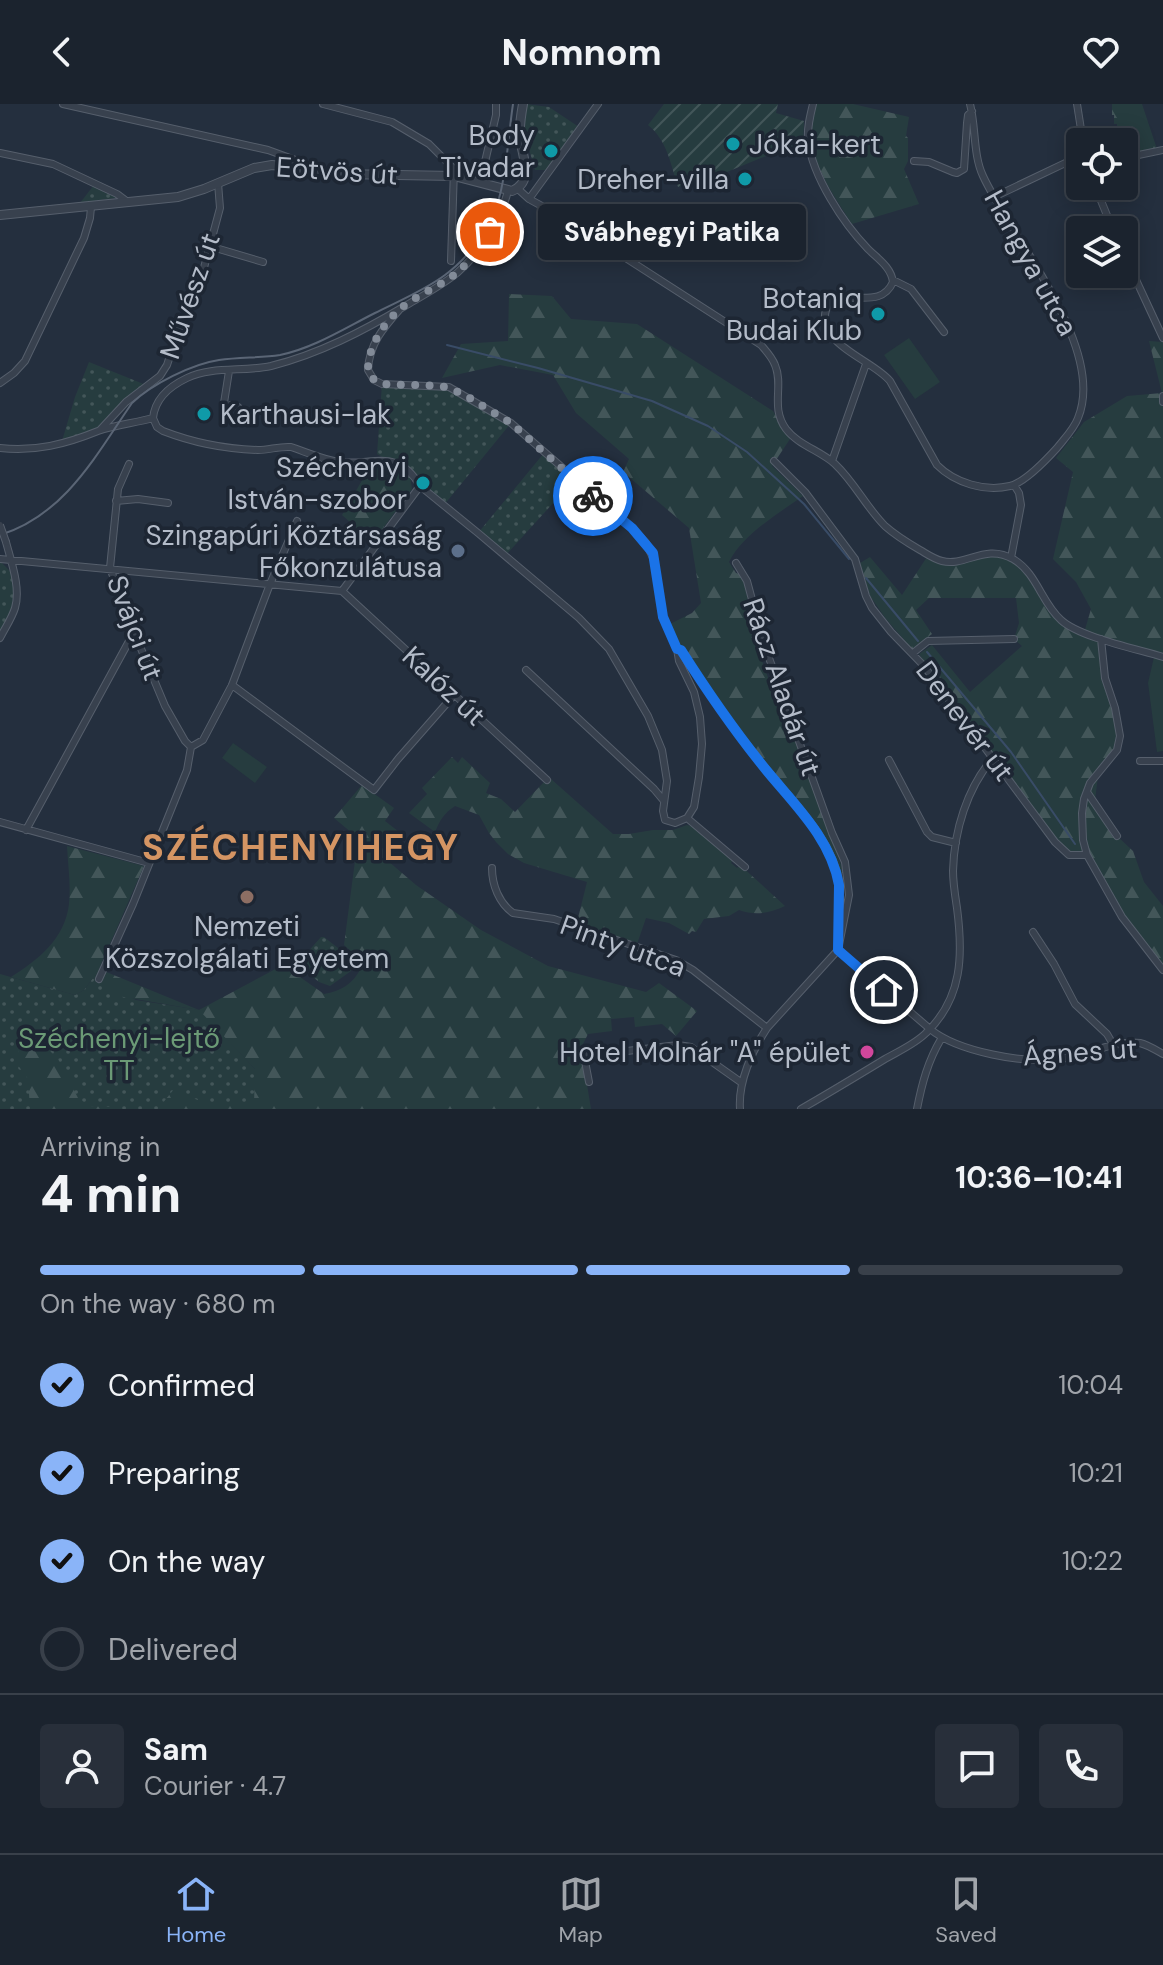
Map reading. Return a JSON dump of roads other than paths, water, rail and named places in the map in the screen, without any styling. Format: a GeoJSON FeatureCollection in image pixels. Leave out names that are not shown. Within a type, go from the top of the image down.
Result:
{"type":"FeatureCollection","features":[{"type":"Feature","properties":{"kind":"street"},"geometry":{"type":"LineString","coordinates":[[63,104],[268,150],[311,169]]}},
{"type":"Feature","properties":{"kind":"street"},"geometry":{"type":"LineString","coordinates":[[323,104],[392,122],[429,144],[454,169],[451,261]]}},
{"type":"Feature","properties":{"kind":"street"},"geometry":{"type":"LineString","coordinates":[[480,183],[496,104]]}},
{"type":"Feature","properties":{"kind":"street"},"geometry":{"type":"LineString","coordinates":[[400,309],[380,331],[369,359],[368,370],[374,380],[382,384],[449,387],[511,423],[632,528],[653,553],[663,617],[694,692],[702,728],[694,807],[687,818],[679,823],[668,822],[663,816],[667,772],[658,740],[648,716],[609,649],[568,609],[420,486],[401,466],[383,459],[342,462],[283,446],[265,450],[203,444],[163,431],[153,418],[160,398],[179,382],[204,372],[255,369],[302,357],[400,309],[456,274],[471,259],[497,222],[513,190],[523,182],[526,169],[520,134],[523,104]]}},
{"type":"Feature","properties":{"kind":"street"},"geometry":{"type":"LineString","coordinates":[[529,199],[598,104]]}},
{"type":"Feature","properties":{"kind":"street"},"geometry":{"type":"LineString","coordinates":[[813,104],[808,137],[822,182],[856,235],[890,271],[893,280],[889,291],[879,297],[842,296],[830,301],[825,321],[831,336],[890,381],[937,465],[946,473],[962,482],[983,487],[1014,485],[1021,505],[1011,558],[1032,576],[1043,599],[1061,621],[1075,630],[1163,657]]}},
{"type":"Feature","properties":{"kind":"street"},"geometry":{"type":"LineString","coordinates":[[1077,104],[1081,128]]}},
{"type":"Feature","properties":{"kind":"street","name":"Hangya utca"},"geometry":{"type":"LineString","coordinates":[[914,161],[929,162],[961,172],[964,169],[971,108]]}},
{"type":"Feature","properties":{"kind":"street","name":"Hangya utca"},"geometry":{"type":"LineString","coordinates":[[971,108],[981,173],[1066,320],[1083,374],[1082,398],[1076,422],[1051,455],[1014,485]]}},
{"type":"Feature","properties":{"kind":"street"},"geometry":{"type":"LineString","coordinates":[[1138,155],[1163,150]]}},
{"type":"Feature","properties":{"kind":"street"},"geometry":{"type":"LineString","coordinates":[[0,153],[53,164],[117,194],[126,203]]}},
{"type":"Feature","properties":{"kind":"street"},"geometry":{"type":"LineString","coordinates":[[994,197],[1066,163]]}},
{"type":"Feature","properties":{"kind":"street","name":"Eötvös út"},"geometry":{"type":"LineString","coordinates":[[0,215],[178,197],[261,166],[286,165],[361,175],[454,176],[513,190],[562,217],[761,345],[776,366],[777,407],[785,428],[832,461],[886,527],[934,558],[948,562],[994,553],[1011,558]]}},
{"type":"Feature","properties":{"kind":"street","name":"Művész út"},"geometry":{"type":"LineString","coordinates":[[100,430],[126,402],[163,372],[202,275],[220,208],[218,183]]}},
{"type":"Feature","properties":{"kind":"street"},"geometry":{"type":"LineString","coordinates":[[0,383],[25,361],[84,238],[91,207]]}},
{"type":"Feature","properties":{"kind":"street"},"geometry":{"type":"LineString","coordinates":[[209,246],[263,262]]}},
{"type":"Feature","properties":{"kind":"street"},"geometry":{"type":"LineString","coordinates":[[893,280],[911,289],[944,332]]}},
{"type":"Feature","properties":{"kind":"street"},"geometry":{"type":"LineString","coordinates":[[1138,284],[1163,338]]}},
{"type":"Feature","properties":{"kind":"street"},"geometry":{"type":"LineString","coordinates":[[1155,321],[1163,320]]}},
{"type":"Feature","properties":{"kind":"street"},"geometry":{"type":"LineString","coordinates":[[832,461],[866,364]]}},
{"type":"Feature","properties":{"kind":"street"},"geometry":{"type":"LineString","coordinates":[[229,371],[224,403],[238,407]]}},
{"type":"Feature","properties":{"kind":"street"},"geometry":{"type":"LineString","coordinates":[[0,448],[50,447],[100,430],[153,418]]}},
{"type":"Feature","properties":{"kind":"street","name":"Denevér út"},"geometry":{"type":"LineString","coordinates":[[774,461],[805,492],[855,559],[872,608],[913,653],[1063,851],[1069,855],[1087,855]]}},
{"type":"Feature","properties":{"kind":"street","name":"Svájci út"},"geometry":{"type":"LineString","coordinates":[[129,464],[118,489],[110,568],[165,706],[191,747]]}},
{"type":"Feature","properties":{"kind":"street"},"geometry":{"type":"LineString","coordinates":[[0,559],[342,591],[420,486]]}},
{"type":"Feature","properties":{"kind":"street"},"geometry":{"type":"LineString","coordinates":[[116,501],[138,499],[168,503]]}},
{"type":"Feature","properties":{"kind":"street"},"geometry":{"type":"LineString","coordinates":[[99,979],[187,770],[191,747],[203,740],[232,685],[297,521]]}},
{"type":"Feature","properties":{"kind":"street"},"geometry":{"type":"LineString","coordinates":[[0,525],[16,584],[16,605],[0,638]]}},
{"type":"Feature","properties":{"kind":"street","name":"Rácz Aladár út"},"geometry":{"type":"LineString","coordinates":[[736,563],[747,581],[764,644],[845,862],[849,895],[838,950]]}},
{"type":"Feature","properties":{"kind":"street"},"geometry":{"type":"LineString","coordinates":[[252,582],[265,599]]}},
{"type":"Feature","properties":{"kind":"street","name":"Kalóz út"},"geometry":{"type":"LineString","coordinates":[[342,591],[547,780]]}},
{"type":"Feature","properties":{"kind":"street"},"geometry":{"type":"LineString","coordinates":[[26,830],[134,632]]}},
{"type":"Feature","properties":{"kind":"street"},"geometry":{"type":"LineString","coordinates":[[913,653],[928,641],[1014,639]]}},
{"type":"Feature","properties":{"kind":"street"},"geometry":{"type":"LineString","coordinates":[[1101,639],[1105,678],[1120,736],[1117,750],[1090,783],[1082,813],[1082,833],[1087,855],[1122,917],[1163,970]]}},
{"type":"Feature","properties":{"kind":"street","name":"Rácz Aladár út"},"geometry":{"type":"LineString","coordinates":[[677,649],[681,650],[751,750],[827,848],[837,874],[840,897],[838,950]]}},
{"type":"Feature","properties":{"kind":"street"},"geometry":{"type":"LineString","coordinates":[[526,670],[664,801]]}},
{"type":"Feature","properties":{"kind":"street"},"geometry":{"type":"LineString","coordinates":[[232,685],[374,790],[454,695]]}},
{"type":"Feature","properties":{"kind":"street"},"geometry":{"type":"LineString","coordinates":[[801,1109],[911,1044],[930,1029],[950,1000],[960,967],[960,929],[953,873],[956,843],[964,809],[979,776],[993,758]]}},
{"type":"Feature","properties":{"kind":"street"},"geometry":{"type":"LineString","coordinates":[[889,760],[927,832],[932,837],[956,843]]}},
{"type":"Feature","properties":{"kind":"street"},"geometry":{"type":"LineString","coordinates":[[1140,761],[1163,761]]}},
{"type":"Feature","properties":{"kind":"street"},"geometry":{"type":"LineString","coordinates":[[1087,792],[1117,836]]}},
{"type":"Feature","properties":{"kind":"street"},"geometry":{"type":"LineString","coordinates":[[687,818],[745,867]]}},
{"type":"Feature","properties":{"kind":"street"},"geometry":{"type":"LineString","coordinates":[[0,822],[149,863]]}},
{"type":"Feature","properties":{"kind":"street","name":"Pinty utca"},"geometry":{"type":"LineString","coordinates":[[492,868],[500,899],[509,911],[554,919],[676,960],[767,1028]]}},
{"type":"Feature","properties":{"kind":"street"},"geometry":{"type":"LineString","coordinates":[[1033,932],[1075,1004],[1107,1034],[1114,1046]]}},
{"type":"Feature","properties":{"kind":"street"},"geometry":{"type":"LineString","coordinates":[[738,1106],[742,1083],[759,1040],[838,950]]}},
{"type":"Feature","properties":{"kind":"street","name":"Ágnes út"},"geometry":{"type":"LineString","coordinates":[[838,950],[941,1039],[1008,1057],[1035,1060],[1060,1059],[1139,1043],[1163,1054]]}},
{"type":"Feature","properties":{"kind":"street"},"geometry":{"type":"LineString","coordinates":[[917,1109],[923,1078],[941,1039]]}},
{"type":"Feature","properties":{"kind":"street"},"geometry":{"type":"LineString","coordinates":[[589,1082],[584,1056],[685,1045],[742,1083]]}},
{"type":"Feature","properties":{"kind":"waterway"},"geometry":{"type":"LineString","coordinates":[[447,345],[652,401],[708,426],[747,452],[804,504],[849,559]]}},
{"type":"Feature","properties":{"kind":"waterway"},"geometry":{"type":"LineString","coordinates":[[866,578],[918,641]]}},
{"type":"Feature","properties":{"kind":"waterway"},"geometry":{"type":"LineString","coordinates":[[927,652],[1011,752],[1075,844]]}},
{"type":"Feature","properties":{"kind":"tram line"},"geometry":{"type":"LineString","coordinates":[[0,535],[23,526],[61,498],[92,462],[132,403],[161,382],[208,362],[280,355],[305,348],[420,290],[452,269],[478,242],[497,206],[513,104]]}},
{"type":"Feature","properties":{"kind":"place","name":"Jókai-kert"},"geometry":{"type":"Point","coordinates":[733,144]}},
{"type":"Feature","properties":{"kind":"place","name":"Body Tivadar"},"geometry":{"type":"Point","coordinates":[551,151]}},
{"type":"Feature","properties":{"kind":"place","name":"Dreher-villa"},"geometry":{"type":"Point","coordinates":[745,179]}},
{"type":"Feature","properties":{"kind":"place","name":"Svábhegyi Patika"},"geometry":{"type":"Point","coordinates":[490,232]}},
{"type":"Feature","properties":{"kind":"place","name":"Botaniq Budai Klub"},"geometry":{"type":"Point","coordinates":[878,314]}},
{"type":"Feature","properties":{"kind":"place","name":"Karthausi-lak"},"geometry":{"type":"Point","coordinates":[204,414]}},
{"type":"Feature","properties":{"kind":"place","name":"Széchenyi István-szobor"},"geometry":{"type":"Point","coordinates":[423,483]}},
{"type":"Feature","properties":{"kind":"place","name":"Szingapúri Köztársaság Főkonzulátusa"},"geometry":{"type":"Point","coordinates":[458,551]}},
{"type":"Feature","properties":{"kind":"place","name":"Nemzeti Közszolgálati Egyetem"},"geometry":{"type":"Point","coordinates":[247,897]}},
{"type":"Feature","properties":{"kind":"place","name":"Hotel Molnár \"A\" épület"},"geometry":{"type":"Point","coordinates":[867,1052]}},
{"type":"Feature","properties":{"kind":"district","name":"SZÉCHENYIHEGY"},"geometry":{"type":"Point","coordinates":[301,847]}},
{"type":"Feature","properties":{"kind":"park label","name":"Széchenyi-lejtő TT"},"geometry":{"type":"Point","coordinates":[119,1054]}}]}
